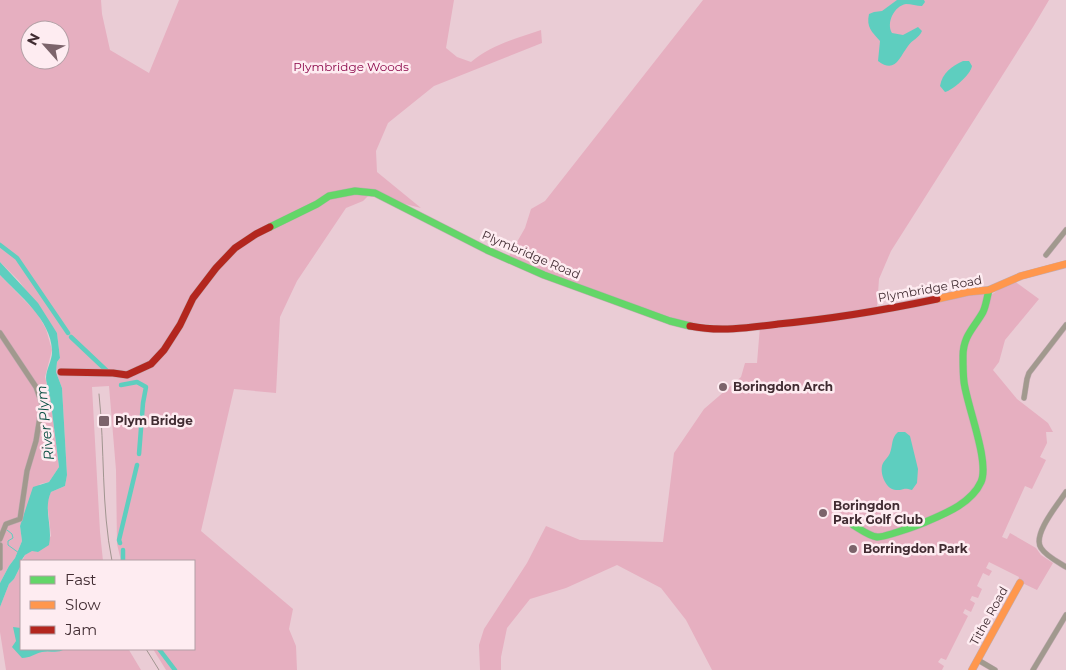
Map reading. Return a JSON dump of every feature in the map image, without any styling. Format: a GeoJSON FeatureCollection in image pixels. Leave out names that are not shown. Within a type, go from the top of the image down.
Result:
{"type":"FeatureCollection","features":[{"type":"Feature","properties":{"kind":"street","name":"Plymbridge Road"},"geometry":{"type":"LineString","coordinates":[[61,372],[127,375],[151,364],[164,350],[180,325],[193,298],[216,268],[235,248],[256,234],[317,204],[329,196],[355,191],[375,193],[487,250],[544,275],[670,321],[700,328],[727,330],[800,322],[908,305],[968,292],[989,290],[1021,276],[1066,264]]}},
{"type":"Feature","properties":{"kind":"street"},"geometry":{"type":"LineString","coordinates":[[1046,255],[1066,230]]}},
{"type":"Feature","properties":{"kind":"street"},"geometry":{"type":"LineString","coordinates":[[853,525],[875,538],[914,527],[945,514],[966,502],[982,481],[983,462],[964,383],[963,354],[966,337],[984,310],[989,290]]}},
{"type":"Feature","properties":{"kind":"street"},"geometry":{"type":"LineString","coordinates":[[1024,398],[1029,373],[1066,325]]}},
{"type":"Feature","properties":{"kind":"street"},"geometry":{"type":"LineString","coordinates":[[0,333],[36,387],[42,404],[36,441],[27,471],[20,519],[6,524],[0,539]]}},
{"type":"Feature","properties":{"kind":"street"},"geometry":{"type":"LineString","coordinates":[[1025,388],[1032,389]]}},
{"type":"Feature","properties":{"kind":"street"},"geometry":{"type":"LineString","coordinates":[[1066,492],[1043,528],[1038,542],[1040,548],[1046,554],[1066,567]]}},
{"type":"Feature","properties":{"kind":"street"},"geometry":{"type":"LineString","coordinates":[[0,545],[0,568]]}},
{"type":"Feature","properties":{"kind":"street","name":"Tithe Road"},"geometry":{"type":"LineString","coordinates":[[972,670],[1020,583]]}},
{"type":"Feature","properties":{"kind":"street"},"geometry":{"type":"LineString","coordinates":[[1032,670],[1066,614]]}},
{"type":"Feature","properties":{"kind":"street","name":"Tithe Road"},"geometry":{"type":"LineString","coordinates":[[978,660],[996,670]]}},
{"type":"Feature","properties":{"kind":"green space","name":"Plymbridge Woods"},"geometry":{"type":"Polygon","coordinates":[[[0,0],[101,0],[110,50],[149,73],[179,0],[454,0],[446,48],[457,57],[471,62],[487,51],[541,30],[542,43],[434,86],[388,123],[376,151],[377,172],[421,208],[369,195],[363,201],[346,208],[297,281],[280,317],[276,393],[234,389],[201,531],[293,609],[289,629],[296,646],[297,670],[166,670],[154,650],[195,650],[195,560],[121,560],[117,544],[116,470],[109,386],[92,387],[103,560],[22,560],[25,555],[32,550],[38,552],[51,536],[47,501],[51,492],[65,486],[67,475],[62,388],[56,372],[57,362],[60,358],[57,333],[19,281],[0,262],[0,0]]]}},
{"type":"Feature","properties":{"kind":"green space","name":"Boringdon Park Golf Club"},"geometry":{"type":"Polygon","coordinates":[[[703,0],[1049,0],[891,251],[879,279],[877,307],[920,298],[924,305],[980,292],[991,295],[1013,280],[1039,299],[1005,340],[999,362],[993,370],[1017,399],[1048,423],[1053,432],[1046,432],[1047,443],[1040,457],[1046,460],[1032,489],[1025,486],[1002,537],[1007,539],[1010,533],[1036,548],[1041,555],[1053,563],[1037,590],[1018,581],[1019,577],[989,562],[986,568],[992,571],[989,576],[983,573],[977,586],[982,589],[978,598],[972,596],[970,600],[975,603],[971,612],[965,609],[963,613],[968,616],[946,660],[941,658],[938,662],[944,666],[942,670],[712,670],[686,620],[661,588],[617,565],[566,588],[530,599],[507,628],[501,657],[501,670],[480,670],[479,645],[484,629],[527,563],[546,526],[580,540],[663,542],[674,453],[704,409],[741,377],[745,363],[757,363],[760,326],[729,326],[685,322],[568,281],[509,256],[525,228],[531,209],[545,201],[703,0]]]}},
{"type":"Feature","properties":{"kind":"green space"},"geometry":{"type":"Polygon","coordinates":[[[0,275],[37,313],[46,329],[52,350],[45,377],[50,396],[59,467],[49,482],[40,484],[20,526],[22,541],[15,558],[0,583],[0,275]]]}},
{"type":"Feature","properties":{"kind":"green space"},"geometry":{"type":"Polygon","coordinates":[[[20,567],[20,650],[129,650],[141,670],[6,670],[0,632],[0,607],[9,584],[20,567]]]}},
{"type":"Feature","properties":{"kind":"shaded area"},"geometry":{"type":"Polygon","coordinates":[[[897,0],[924,0],[925,2],[922,6],[906,4],[898,8],[892,15],[890,29],[892,33],[903,35],[918,27],[922,31],[896,63],[889,66],[878,61],[880,41],[870,29],[868,19],[869,14],[882,11],[897,0]]]}},
{"type":"Feature","properties":{"kind":"shaded area"},"geometry":{"type":"Polygon","coordinates":[[[963,61],[969,61],[972,66],[971,69],[961,81],[945,92],[940,86],[943,77],[951,68],[963,61]]]}},
{"type":"Feature","properties":{"kind":"shaded area","name":"River Plym"},"geometry":{"type":"Polygon","coordinates":[[[0,262],[38,303],[57,333],[60,358],[57,362],[56,372],[62,388],[67,475],[65,486],[51,492],[49,498],[49,545],[38,552],[32,551],[20,560],[20,567],[9,584],[0,607],[0,583],[15,558],[22,541],[20,526],[33,487],[49,482],[59,467],[50,396],[43,388],[47,384],[46,375],[52,354],[50,339],[46,328],[33,309],[0,275],[0,262]]]}},
{"type":"Feature","properties":{"kind":"shaded area"},"geometry":{"type":"Polygon","coordinates":[[[898,432],[905,432],[910,436],[918,469],[917,483],[912,490],[893,490],[887,485],[882,474],[883,464],[890,453],[893,439],[898,432]]]}},
{"type":"Feature","properties":{"kind":"shaded area"},"geometry":{"type":"Polygon","coordinates":[[[13,627],[20,628],[20,650],[62,650],[42,652],[22,658],[12,647],[16,641],[13,627]]]}},
{"type":"Feature","properties":{"kind":"waterway"},"geometry":{"type":"LineString","coordinates":[[0,245],[17,258],[68,333]]}},
{"type":"Feature","properties":{"kind":"waterway"},"geometry":{"type":"LineString","coordinates":[[71,337],[107,371]]}},
{"type":"Feature","properties":{"kind":"waterway"},"geometry":{"type":"LineString","coordinates":[[121,385],[137,382],[146,387],[139,454]]}},
{"type":"Feature","properties":{"kind":"waterway"},"geometry":{"type":"LineString","coordinates":[[120,543],[119,540],[137,465]]}},
{"type":"Feature","properties":{"kind":"waterway"},"geometry":{"type":"LineString","coordinates":[[7,530],[12,534],[13,538],[8,541],[8,545],[19,553]]}},
{"type":"Feature","properties":{"kind":"waterway"},"geometry":{"type":"LineString","coordinates":[[123,550],[123,560]]}},
{"type":"Feature","properties":{"kind":"waterway"},"geometry":{"type":"LineString","coordinates":[[160,650],[175,670]]}},
{"type":"Feature","properties":{"kind":"railway"},"geometry":{"type":"LineString","coordinates":[[99,394],[106,520],[112,560]]}},
{"type":"Feature","properties":{"kind":"railway"},"geometry":{"type":"LineString","coordinates":[[147,650],[159,670]]}},
{"type":"Feature","properties":{"kind":"traffic: fast"},"geometry":{"type":"LineString","coordinates":[[270,227],[317,204],[329,196],[355,191],[375,193],[487,250],[544,275],[670,321],[690,326]]}},
{"type":"Feature","properties":{"kind":"traffic: fast"},"geometry":{"type":"LineString","coordinates":[[853,525],[877,537],[907,529],[940,516],[964,502],[981,482],[983,461],[964,382],[963,349],[970,332],[983,312],[989,290]]}},
{"type":"Feature","properties":{"kind":"traffic: slow"},"geometry":{"type":"LineString","coordinates":[[937,299],[968,292],[989,290],[1021,276],[1066,264]]}},
{"type":"Feature","properties":{"kind":"traffic: slow"},"geometry":{"type":"LineString","coordinates":[[972,670],[1020,583]]}},
{"type":"Feature","properties":{"kind":"traffic: jam"},"geometry":{"type":"LineString","coordinates":[[61,372],[127,375],[151,364],[164,350],[180,325],[193,298],[216,268],[235,248],[270,227]]}},
{"type":"Feature","properties":{"kind":"traffic: jam"},"geometry":{"type":"LineString","coordinates":[[690,326],[723,329],[756,327],[858,314],[937,299]]}},
{"type":"Feature","properties":{"kind":"place","name":"Boringdon Arch"},"geometry":{"type":"Point","coordinates":[723,387]}},
{"type":"Feature","properties":{"kind":"place","name":"Plym Bridge"},"geometry":{"type":"Point","coordinates":[104,421]}},
{"type":"Feature","properties":{"kind":"place","name":"Boringdon Park Golf Club"},"geometry":{"type":"Point","coordinates":[823,513]}},
{"type":"Feature","properties":{"kind":"place","name":"Borringdon Park"},"geometry":{"type":"Point","coordinates":[853,549]}}]}
